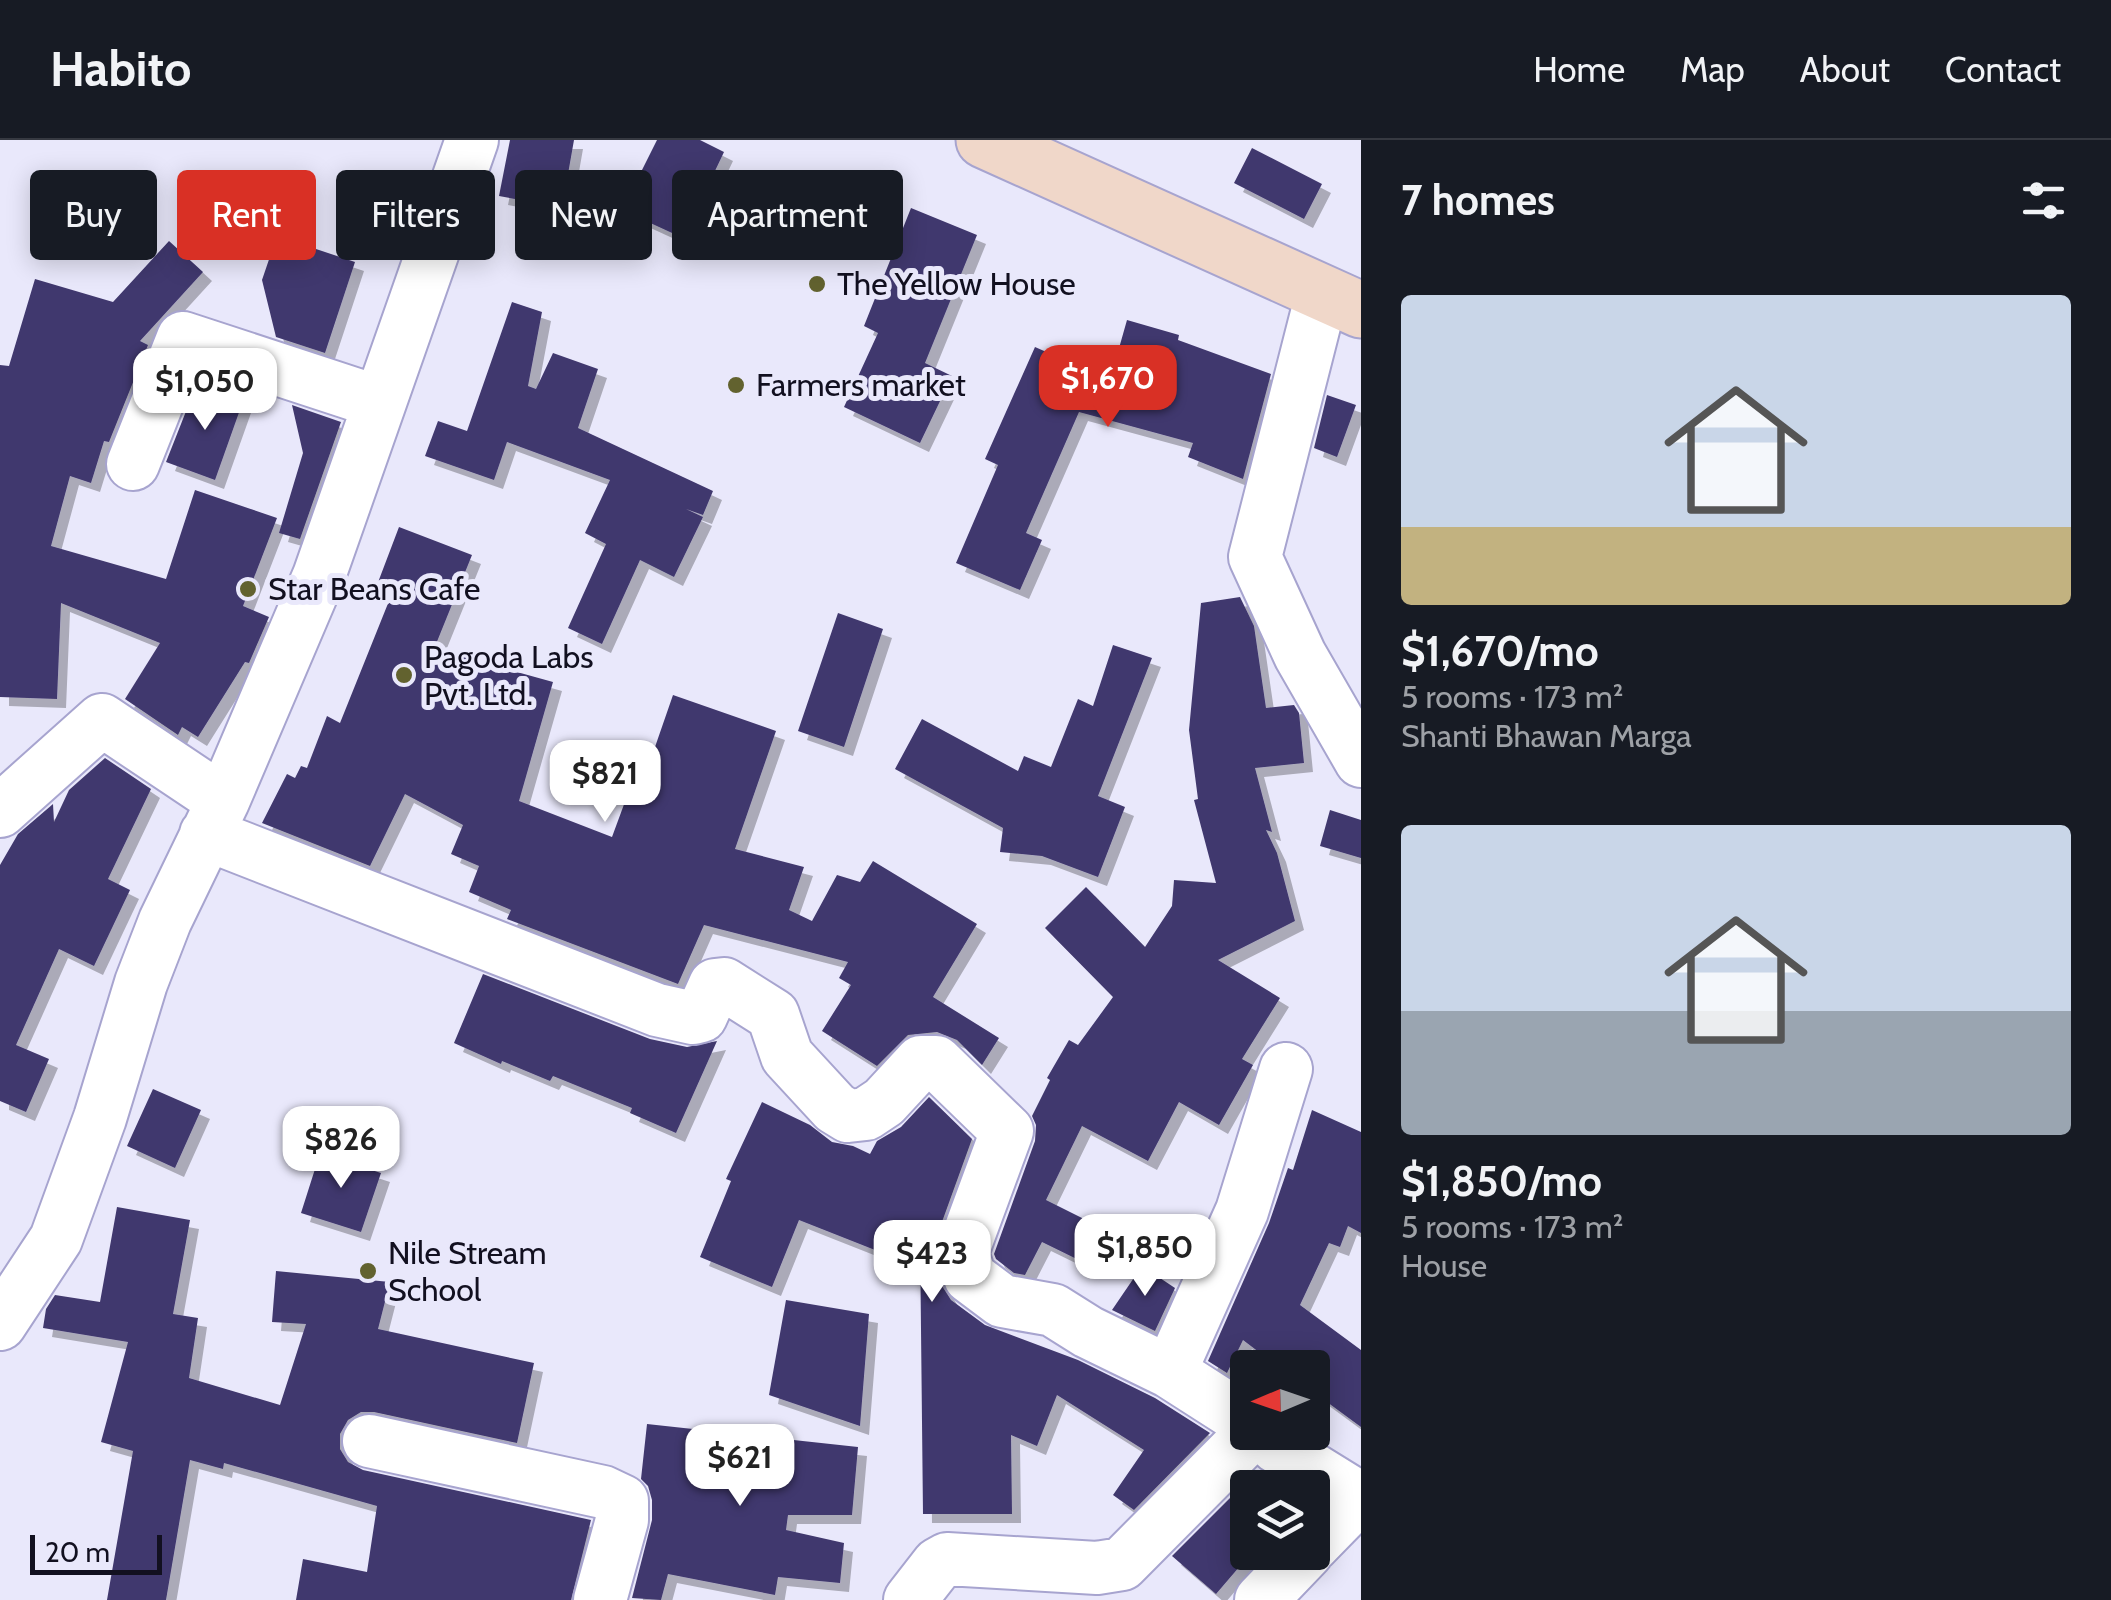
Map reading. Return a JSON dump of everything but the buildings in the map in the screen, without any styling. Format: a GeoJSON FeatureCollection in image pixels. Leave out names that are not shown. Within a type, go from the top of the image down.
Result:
{"type":"FeatureCollection","features":[{"type":"Feature","properties":{"kind":"main road"},"geometry":{"type":"LineString","coordinates":[[984,140],[1342,302]]}},
{"type":"Feature","properties":{"kind":"street"},"geometry":{"type":"LineString","coordinates":[[0,1324],[56,1239],[165,921],[319,576],[472,140]]}},
{"type":"Feature","properties":{"kind":"street"},"geometry":{"type":"LineString","coordinates":[[1342,302],[1255,557],[1300,655],[1361,761]]}},
{"type":"Feature","properties":{"kind":"street"},"geometry":{"type":"LineString","coordinates":[[133,464],[183,338],[378,402]]}},
{"type":"Feature","properties":{"kind":"street"},"geometry":{"type":"LineString","coordinates":[[0,811],[102,720],[214,818],[657,1010],[701,1016],[715,985],[724,984],[773,1015],[786,1056],[835,1108],[848,1116],[866,1114],[884,1102],[921,1062],[936,1062],[1006,1131],[962,1253],[970,1278],[1002,1301],[1053,1310],[1088,1332],[1170,1372],[1230,1410]]}},
{"type":"Feature","properties":{"kind":"street"},"geometry":{"type":"LineString","coordinates":[[1170,1372],[1242,1211],[1286,1069]]}},
{"type":"Feature","properties":{"kind":"street"},"geometry":{"type":"LineString","coordinates":[[369,1441],[603,1492],[622,1501],[622,1520],[600,1600]]}},
{"type":"Feature","properties":{"kind":"street"},"geometry":{"type":"LineString","coordinates":[[910,1600],[938,1564],[947,1559],[1097,1568],[1122,1564],[1235,1450]]}},
{"type":"Feature","properties":{"kind":"street"},"geometry":{"type":"LineString","coordinates":[[1283,1450],[1360,1498],[1330,1528]]}},
{"type":"Feature","properties":{"kind":"street"},"geometry":{"type":"LineString","coordinates":[[1261,1600],[1289,1570]]}},
{"type":"Feature","properties":{"kind":"place","name":"The Yellow House"},"geometry":{"type":"Point","coordinates":[817,284]}},
{"type":"Feature","properties":{"kind":"place","name":"Farmers market"},"geometry":{"type":"Point","coordinates":[736,385]}},
{"type":"Feature","properties":{"kind":"place","name":"Star Beans Cafe"},"geometry":{"type":"Point","coordinates":[248,589]}},
{"type":"Feature","properties":{"kind":"place","name":"Pagoda Labs Pvt. Ltd."},"geometry":{"type":"Point","coordinates":[404,675]}},
{"type":"Feature","properties":{"kind":"place","name":"Nile Stream School"},"geometry":{"type":"Point","coordinates":[368,1271]}}]}
